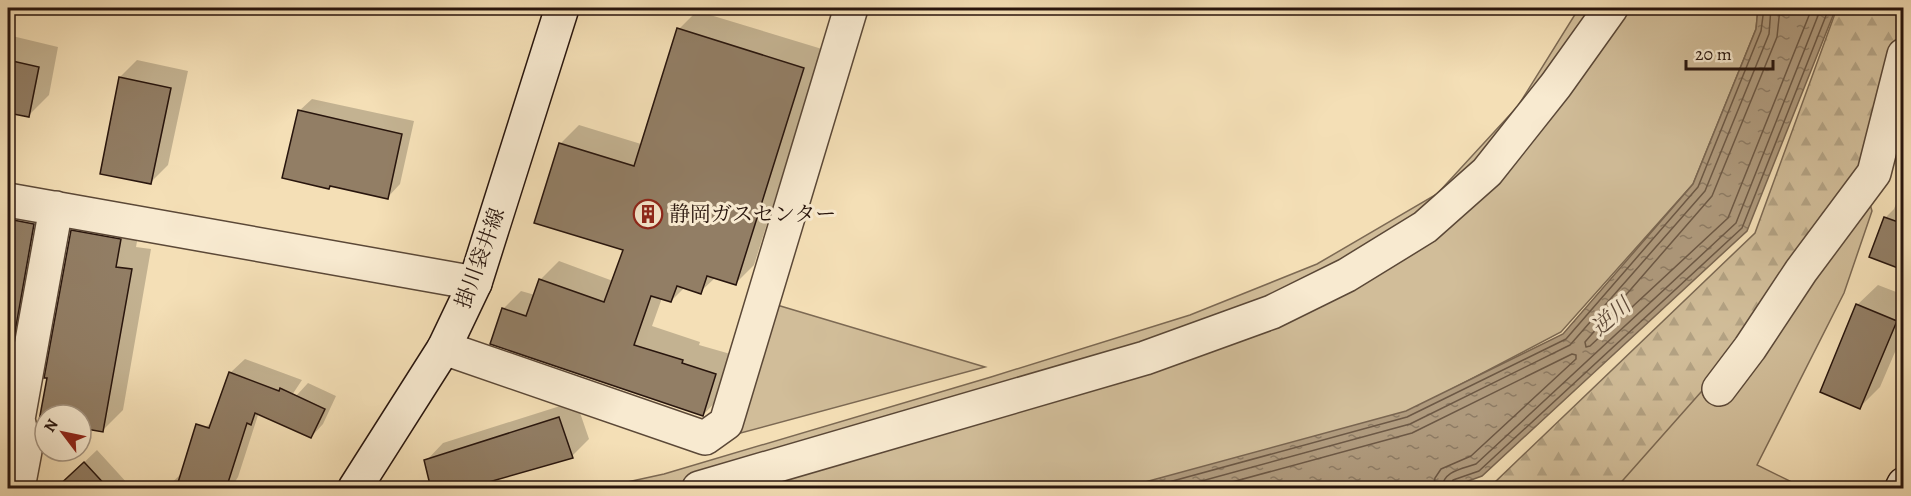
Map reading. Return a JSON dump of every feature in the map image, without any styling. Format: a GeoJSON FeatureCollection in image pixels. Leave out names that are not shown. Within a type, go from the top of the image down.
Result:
{"type":"FeatureCollection","features":[{"type":"Feature","properties":{"kind":"street","name":"掛川袋井線"},"geometry":{"type":"LineString","coordinates":[[355,489],[444,348],[475,283],[562,8]]}},
{"type":"Feature","properties":{"kind":"street"},"geometry":{"type":"LineString","coordinates":[[444,348],[705,438],[726,423],[851,8]]}},
{"type":"Feature","properties":{"kind":"street"},"geometry":{"type":"LineString","coordinates":[[699,489],[1145,358],[1272,312],[1347,275],[1425,227],[1487,172],[1556,85],[1611,8]]}},
{"type":"Feature","properties":{"kind":"street"},"geometry":{"type":"LineString","coordinates":[[1719,388],[1750,348],[1801,271],[1874,173],[1904,55]]}},
{"type":"Feature","properties":{"kind":"street"},"geometry":{"type":"LineString","coordinates":[[8,200],[475,283]]}},
{"type":"Feature","properties":{"kind":"street"},"geometry":{"type":"LineString","coordinates":[[18,489],[25,451],[18,419],[56,208]]}},
{"type":"Feature","properties":{"kind":"green space"},"geometry":{"type":"Polygon","coordinates":[[[1579,8],[1758,8],[1756,29],[1693,184],[1561,332],[1408,412],[1155,488],[600,488],[664,474],[1190,315],[1317,264],[1437,194],[1518,106],[1579,8]]]}},
{"type":"Feature","properties":{"kind":"green space"},"geometry":{"type":"Polygon","coordinates":[[[1837,8],[1903,8],[1903,39],[1864,164],[1709,383],[1616,488],[1475,488],[1495,482],[1755,233],[1837,8]]]}},
{"type":"Feature","properties":{"kind":"green space"},"geometry":{"type":"Polygon","coordinates":[[[1860,170],[1872,211],[1844,293],[1757,465],[1804,488],[1614,488],[1860,170]]]}},
{"type":"Feature","properties":{"kind":"green space"},"geometry":{"type":"Polygon","coordinates":[[[777,305],[985,367],[737,434],[777,305]]]}},
{"type":"Feature","properties":{"kind":"water","name":"逆川"},"geometry":{"type":"Polygon","coordinates":[[[1758,8],[1836,8],[1747,231],[1482,476],[1449,488],[1123,488],[1406,411],[1563,334],[1693,184],[1756,29],[1758,8]]]}},
{"type":"Feature","properties":{"kind":"building"},"geometry":{"type":"Polygon","coordinates":[[[677,28],[804,68],[736,285],[707,276],[701,294],[677,286],[671,302],[651,296],[634,345],[683,360],[682,363],[716,374],[703,416],[490,344],[502,308],[526,316],[539,279],[604,302],[623,250],[534,223],[559,143],[634,166],[677,28]]]}},
{"type":"Feature","properties":{"kind":"building"},"geometry":{"type":"Polygon","coordinates":[[[8,60],[39,67],[29,117],[8,113],[8,60]]]}},
{"type":"Feature","properties":{"kind":"building"},"geometry":{"type":"Polygon","coordinates":[[[119,77],[171,88],[151,184],[100,174],[119,77]]]}},
{"type":"Feature","properties":{"kind":"building"},"geometry":{"type":"Polygon","coordinates":[[[298,110],[402,134],[388,199],[282,178],[298,110]]]}},
{"type":"Feature","properties":{"kind":"building"},"geometry":{"type":"Polygon","coordinates":[[[1884,217],[1904,224],[1904,252],[1898,268],[1869,257],[1884,217]]]}},
{"type":"Feature","properties":{"kind":"building"},"geometry":{"type":"Polygon","coordinates":[[[8,219],[34,224],[8,372],[8,219]]]}},
{"type":"Feature","properties":{"kind":"building"},"geometry":{"type":"Polygon","coordinates":[[[71,230],[121,239],[116,267],[132,269],[103,432],[93,430],[93,403],[42,403],[47,378],[44,378],[71,230]]]}},
{"type":"Feature","properties":{"kind":"building"},"geometry":{"type":"Polygon","coordinates":[[[1856,304],[1897,321],[1860,409],[1820,392],[1856,304]]]}},
{"type":"Feature","properties":{"kind":"building"},"geometry":{"type":"Polygon","coordinates":[[[229,372],[279,391],[280,388],[325,409],[311,438],[255,413],[251,425],[247,423],[226,489],[176,489],[196,424],[209,428],[229,372]]]}},
{"type":"Feature","properties":{"kind":"building"},"geometry":{"type":"Polygon","coordinates":[[[559,417],[573,458],[464,489],[431,489],[424,460],[559,417]]]}},
{"type":"Feature","properties":{"kind":"building"},"geometry":{"type":"Polygon","coordinates":[[[85,463],[109,489],[55,489],[85,463]]]}},
{"type":"Feature","properties":{"kind":"place","name":"静岡ガスセンター"},"geometry":{"type":"Point","coordinates":[648,214]}}]}
